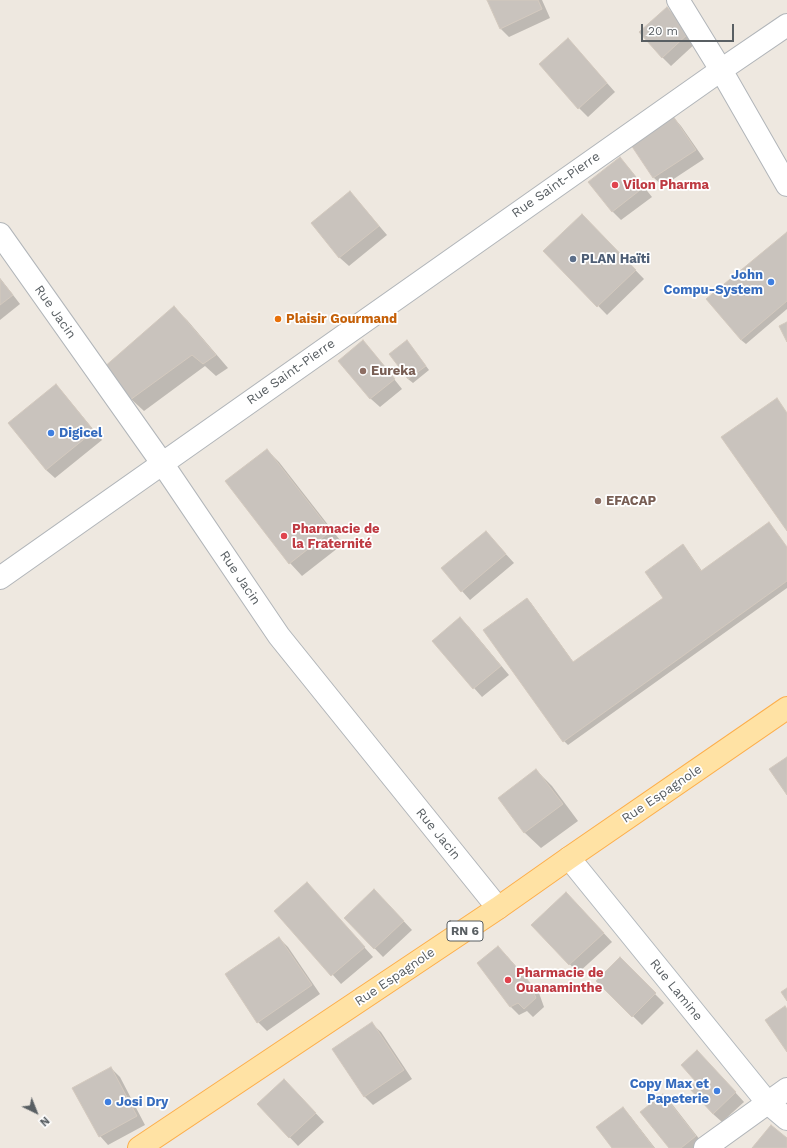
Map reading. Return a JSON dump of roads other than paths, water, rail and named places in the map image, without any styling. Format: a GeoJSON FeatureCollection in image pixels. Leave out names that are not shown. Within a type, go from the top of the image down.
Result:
{"type":"FeatureCollection","features":[{"type":"Feature","properties":{"kind":"main road","name":"Rue Espagnole"},"geometry":{"type":"LineString","coordinates":[[139,1148],[498,908],[568,858],[787,708]]}},
{"type":"Feature","properties":{"kind":"street"},"geometry":{"type":"LineString","coordinates":[[678,0],[721,70],[787,186]]}},
{"type":"Feature","properties":{"kind":"street","name":"Rue Saint-Pierre"},"geometry":{"type":"LineString","coordinates":[[0,578],[787,25]]}},
{"type":"Feature","properties":{"kind":"street","name":"Rue Jacin"},"geometry":{"type":"LineString","coordinates":[[0,234],[162,463],[279,636],[498,908]]}},
{"type":"Feature","properties":{"kind":"street","name":"Rue Lamine"},"geometry":{"type":"LineString","coordinates":[[568,858],[768,1102],[787,1119]]}},
{"type":"Feature","properties":{"kind":"street"},"geometry":{"type":"LineString","coordinates":[[704,1148],[787,1089]]}},
{"type":"Feature","properties":{"kind":"place","name":"Vilon Pharma"},"geometry":{"type":"Point","coordinates":[615,185]}},
{"type":"Feature","properties":{"kind":"place","name":"PLAN Haïti"},"geometry":{"type":"Point","coordinates":[573,259]}},
{"type":"Feature","properties":{"kind":"place","name":"John Compu-System"},"geometry":{"type":"Point","coordinates":[771,282]}},
{"type":"Feature","properties":{"kind":"place","name":"Plaisir Gourmand"},"geometry":{"type":"Point","coordinates":[278,319]}},
{"type":"Feature","properties":{"kind":"place","name":"Eureka"},"geometry":{"type":"Point","coordinates":[363,371]}},
{"type":"Feature","properties":{"kind":"place","name":"Digicel"},"geometry":{"type":"Point","coordinates":[51,433]}},
{"type":"Feature","properties":{"kind":"place","name":"EFACAP"},"geometry":{"type":"Point","coordinates":[598,501]}},
{"type":"Feature","properties":{"kind":"place","name":"Pharmacie de la Fraternité"},"geometry":{"type":"Point","coordinates":[284,536]}},
{"type":"Feature","properties":{"kind":"place","name":"Pharmacie de Ouanaminthe"},"geometry":{"type":"Point","coordinates":[508,980]}},
{"type":"Feature","properties":{"kind":"place","name":"Copy Max et Papeterie"},"geometry":{"type":"Point","coordinates":[717,1091]}},
{"type":"Feature","properties":{"kind":"place","name":"Josi Dry"},"geometry":{"type":"Point","coordinates":[108,1102]}}]}
